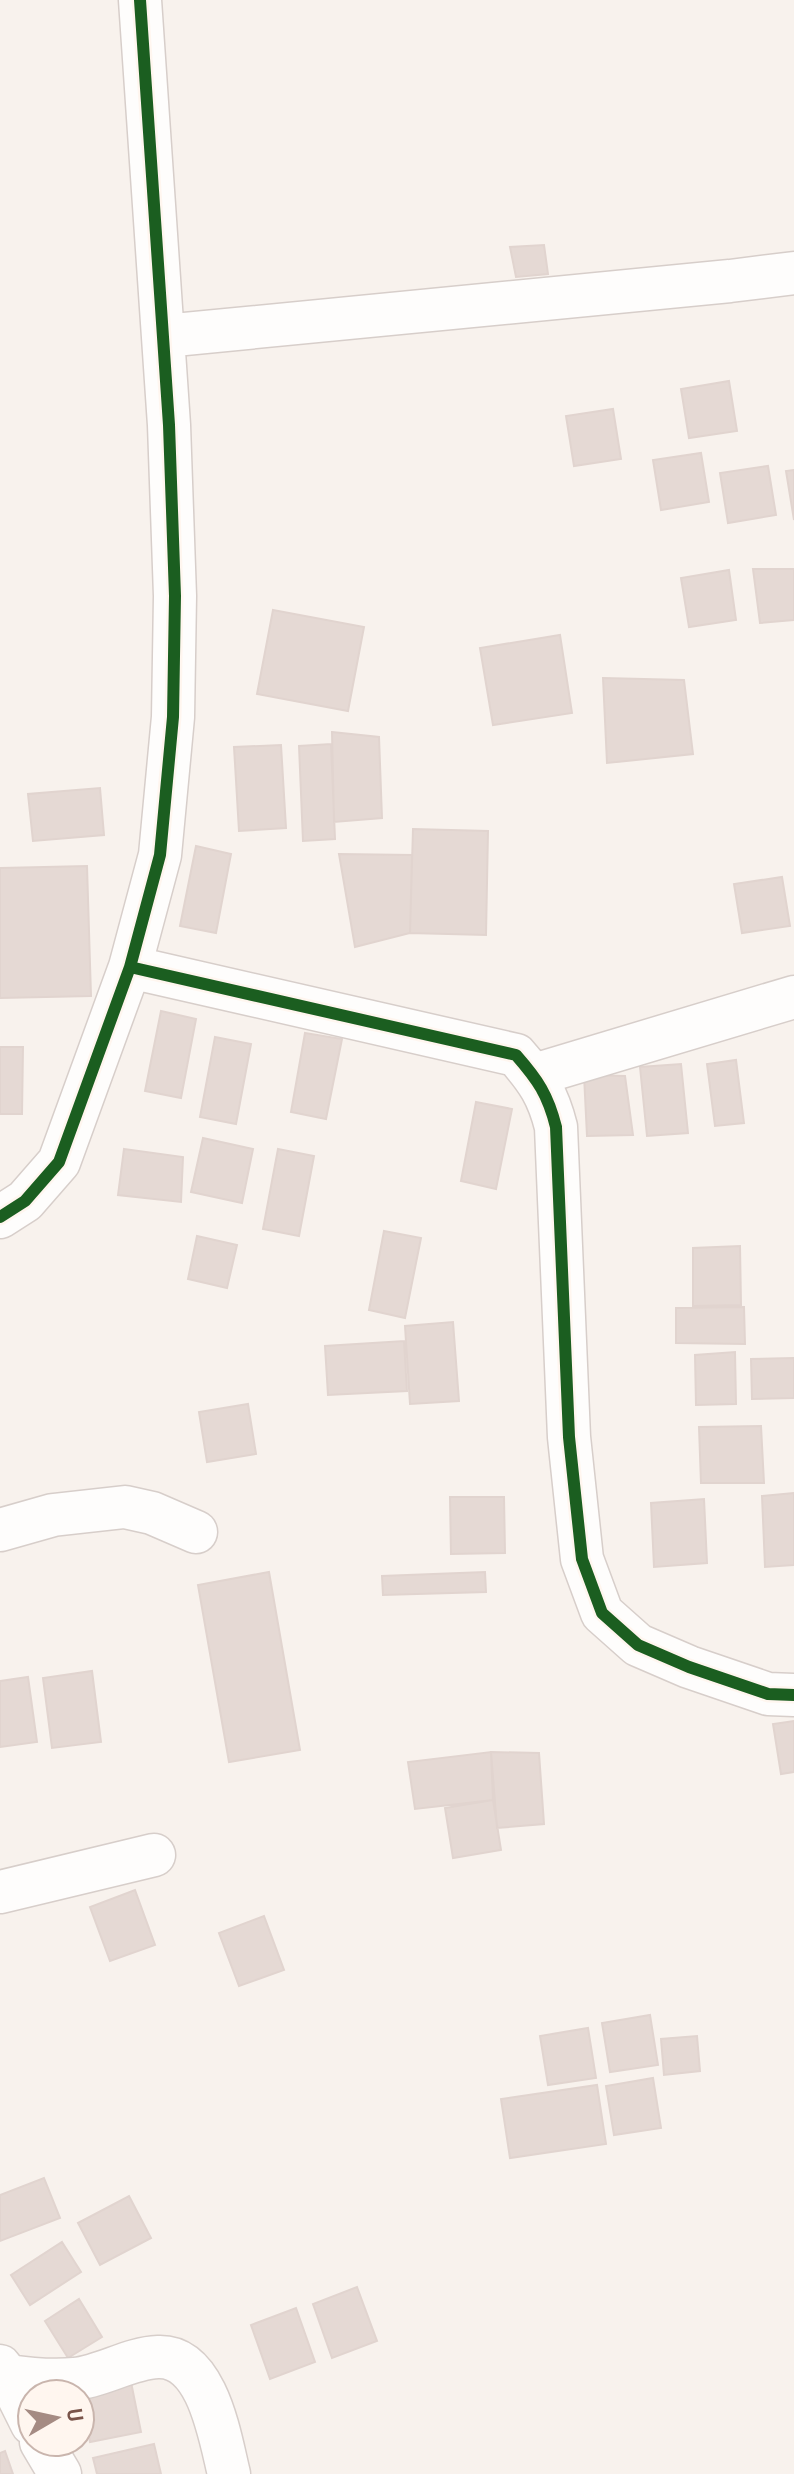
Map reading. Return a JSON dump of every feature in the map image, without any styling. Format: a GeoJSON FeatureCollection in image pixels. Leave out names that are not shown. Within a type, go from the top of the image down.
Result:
{"type":"FeatureCollection","features":[{"type":"Feature","properties":{"kind":"street"},"geometry":{"type":"LineString","coordinates":[[0,1217],[25,1201],[59,1162],[130,967],[160,855],[173,717],[175,596],[164,336],[140,0]]}},
{"type":"Feature","properties":{"kind":"street"},"geometry":{"type":"LineString","coordinates":[[164,336],[794,273]]}},
{"type":"Feature","properties":{"kind":"street"},"geometry":{"type":"LineString","coordinates":[[130,967],[516,1055],[534,1075],[549,1099],[556,1127],[569,1437],[582,1559],[602,1613],[638,1645],[689,1667],[768,1694],[794,1695]]}},
{"type":"Feature","properties":{"kind":"street"},"geometry":{"type":"LineString","coordinates":[[534,1075],[794,997]]}},
{"type":"Feature","properties":{"kind":"street"},"geometry":{"type":"LineString","coordinates":[[0,1530],[53,1515],[125,1507],[152,1513],[196,1532]]}},
{"type":"Feature","properties":{"kind":"street"},"geometry":{"type":"LineString","coordinates":[[0,1892],[154,1855]]}},
{"type":"Feature","properties":{"kind":"street"},"geometry":{"type":"LineString","coordinates":[[4,2371],[77,2379],[159,2357],[177,2360],[197,2379],[212,2408],[229,2474]]}},
{"type":"Feature","properties":{"kind":"street"},"geometry":{"type":"LineString","coordinates":[[4,2371],[16,2394]]}},
{"type":"Feature","properties":{"kind":"building"},"geometry":{"type":"Polygon","coordinates":[[[544,245],[548,274],[516,277],[510,247],[544,245]]]}},
{"type":"Feature","properties":{"kind":"building"},"geometry":{"type":"Polygon","coordinates":[[[729,381],[737,431],[689,438],[681,389],[729,381]]]}},
{"type":"Feature","properties":{"kind":"building"},"geometry":{"type":"Polygon","coordinates":[[[613,409],[621,459],[574,466],[566,416],[613,409]]]}},
{"type":"Feature","properties":{"kind":"building"},"geometry":{"type":"Polygon","coordinates":[[[701,453],[709,502],[661,510],[653,460],[701,453]]]}},
{"type":"Feature","properties":{"kind":"building"},"geometry":{"type":"Polygon","coordinates":[[[768,466],[776,515],[728,523],[720,473],[768,466]]]}},
{"type":"Feature","properties":{"kind":"building"},"geometry":{"type":"Polygon","coordinates":[[[794,470],[794,520],[786,471],[794,470]]]}},
{"type":"Feature","properties":{"kind":"building"},"geometry":{"type":"Polygon","coordinates":[[[753,569],[794,569],[794,620],[760,623],[753,569]]]}},
{"type":"Feature","properties":{"kind":"building"},"geometry":{"type":"Polygon","coordinates":[[[729,570],[736,620],[689,627],[681,578],[729,570]]]}},
{"type":"Feature","properties":{"kind":"building"},"geometry":{"type":"Polygon","coordinates":[[[273,610],[364,627],[348,711],[257,694],[273,610]]]}},
{"type":"Feature","properties":{"kind":"building"},"geometry":{"type":"Polygon","coordinates":[[[560,635],[572,713],[493,725],[480,648],[560,635]]]}},
{"type":"Feature","properties":{"kind":"building"},"geometry":{"type":"Polygon","coordinates":[[[603,678],[684,680],[693,754],[607,763],[603,678]]]}},
{"type":"Feature","properties":{"kind":"building"},"geometry":{"type":"Polygon","coordinates":[[[332,732],[379,737],[382,818],[334,822],[332,732]]]}},
{"type":"Feature","properties":{"kind":"building"},"geometry":{"type":"Polygon","coordinates":[[[331,744],[335,839],[303,841],[299,746],[331,744]]]}},
{"type":"Feature","properties":{"kind":"building"},"geometry":{"type":"Polygon","coordinates":[[[281,745],[286,828],[239,831],[234,747],[281,745]]]}},
{"type":"Feature","properties":{"kind":"building"},"geometry":{"type":"Polygon","coordinates":[[[100,788],[104,835],[33,841],[28,794],[100,788]]]}},
{"type":"Feature","properties":{"kind":"building"},"geometry":{"type":"Polygon","coordinates":[[[413,829],[488,831],[486,935],[410,933],[413,829]]]}},
{"type":"Feature","properties":{"kind":"building"},"geometry":{"type":"Polygon","coordinates":[[[196,846],[231,854],[216,933],[180,926],[196,846]]]}},
{"type":"Feature","properties":{"kind":"building"},"geometry":{"type":"Polygon","coordinates":[[[339,854],[412,855],[410,933],[355,947],[339,854]]]}},
{"type":"Feature","properties":{"kind":"building"},"geometry":{"type":"Polygon","coordinates":[[[87,866],[91,996],[0,998],[0,868],[87,866]]]}},
{"type":"Feature","properties":{"kind":"building"},"geometry":{"type":"Polygon","coordinates":[[[782,877],[790,926],[742,933],[734,884],[782,877]]]}},
{"type":"Feature","properties":{"kind":"building"},"geometry":{"type":"Polygon","coordinates":[[[161,1011],[196,1019],[181,1098],[145,1091],[161,1011]]]}},
{"type":"Feature","properties":{"kind":"building"},"geometry":{"type":"Polygon","coordinates":[[[305,1033],[342,1039],[326,1119],[291,1112],[305,1033]]]}},
{"type":"Feature","properties":{"kind":"building"},"geometry":{"type":"Polygon","coordinates":[[[215,1037],[251,1044],[236,1124],[200,1117],[215,1037]]]}},
{"type":"Feature","properties":{"kind":"building"},"geometry":{"type":"Polygon","coordinates":[[[0,1047],[23,1047],[22,1114],[0,1114],[0,1047]]]}},
{"type":"Feature","properties":{"kind":"building"},"geometry":{"type":"Polygon","coordinates":[[[736,1060],[744,1123],[715,1126],[707,1064],[736,1060]]]}},
{"type":"Feature","properties":{"kind":"building"},"geometry":{"type":"Polygon","coordinates":[[[681,1064],[688,1133],[647,1136],[640,1067],[681,1064]]]}},
{"type":"Feature","properties":{"kind":"building"},"geometry":{"type":"Polygon","coordinates":[[[584,1075],[625,1076],[633,1135],[587,1136],[584,1075]]]}},
{"type":"Feature","properties":{"kind":"building"},"geometry":{"type":"Polygon","coordinates":[[[476,1102],[512,1109],[496,1189],[461,1181],[476,1102]]]}},
{"type":"Feature","properties":{"kind":"building"},"geometry":{"type":"Polygon","coordinates":[[[203,1138],[253,1149],[242,1203],[191,1192],[203,1138]]]}},
{"type":"Feature","properties":{"kind":"building"},"geometry":{"type":"Polygon","coordinates":[[[124,1149],[183,1157],[181,1202],[118,1195],[124,1149]]]}},
{"type":"Feature","properties":{"kind":"building"},"geometry":{"type":"Polygon","coordinates":[[[278,1149],[314,1156],[299,1236],[263,1229],[278,1149]]]}},
{"type":"Feature","properties":{"kind":"building"},"geometry":{"type":"Polygon","coordinates":[[[384,1231],[421,1238],[405,1318],[369,1310],[384,1231]]]}},
{"type":"Feature","properties":{"kind":"building"},"geometry":{"type":"Polygon","coordinates":[[[197,1236],[237,1245],[227,1288],[188,1279],[197,1236]]]}},
{"type":"Feature","properties":{"kind":"building"},"geometry":{"type":"Polygon","coordinates":[[[740,1246],[741,1305],[693,1306],[693,1248],[740,1246]]]}},
{"type":"Feature","properties":{"kind":"building"},"geometry":{"type":"Polygon","coordinates":[[[744,1307],[745,1344],[676,1343],[676,1308],[744,1307]]]}},
{"type":"Feature","properties":{"kind":"building"},"geometry":{"type":"Polygon","coordinates":[[[453,1322],[459,1401],[410,1404],[405,1326],[453,1322]]]}},
{"type":"Feature","properties":{"kind":"building"},"geometry":{"type":"Polygon","coordinates":[[[404,1341],[407,1391],[328,1395],[325,1346],[404,1341]]]}},
{"type":"Feature","properties":{"kind":"building"},"geometry":{"type":"Polygon","coordinates":[[[735,1352],[736,1404],[696,1405],[695,1355],[735,1352]]]}},
{"type":"Feature","properties":{"kind":"building"},"geometry":{"type":"Polygon","coordinates":[[[794,1358],[794,1398],[752,1399],[751,1359],[794,1358]]]}},
{"type":"Feature","properties":{"kind":"building"},"geometry":{"type":"Polygon","coordinates":[[[248,1404],[256,1454],[207,1462],[199,1412],[248,1404]]]}},
{"type":"Feature","properties":{"kind":"building"},"geometry":{"type":"Polygon","coordinates":[[[761,1426],[764,1483],[701,1483],[699,1427],[761,1426]]]}},
{"type":"Feature","properties":{"kind":"building"},"geometry":{"type":"Polygon","coordinates":[[[794,1493],[794,1565],[765,1567],[762,1496],[794,1493]]]}},
{"type":"Feature","properties":{"kind":"building"},"geometry":{"type":"Polygon","coordinates":[[[450,1497],[504,1497],[505,1553],[451,1554],[450,1497]]]}},
{"type":"Feature","properties":{"kind":"building"},"geometry":{"type":"Polygon","coordinates":[[[704,1499],[707,1563],[654,1567],[651,1503],[704,1499]]]}},
{"type":"Feature","properties":{"kind":"building"},"geometry":{"type":"Polygon","coordinates":[[[269,1572],[300,1750],[229,1762],[198,1585],[269,1572]]]}},
{"type":"Feature","properties":{"kind":"building"},"geometry":{"type":"Polygon","coordinates":[[[485,1572],[486,1592],[383,1595],[382,1576],[485,1572]]]}},
{"type":"Feature","properties":{"kind":"building"},"geometry":{"type":"Polygon","coordinates":[[[92,1671],[101,1742],[52,1748],[43,1678],[92,1671]]]}},
{"type":"Feature","properties":{"kind":"building"},"geometry":{"type":"Polygon","coordinates":[[[28,1677],[37,1742],[0,1747],[0,1681],[28,1677]]]}},
{"type":"Feature","properties":{"kind":"building"},"geometry":{"type":"Polygon","coordinates":[[[794,1721],[794,1772],[781,1774],[773,1724],[794,1721]]]}},
{"type":"Feature","properties":{"kind":"building"},"geometry":{"type":"Polygon","coordinates":[[[491,1752],[539,1753],[544,1824],[497,1828],[491,1752]]]}},
{"type":"Feature","properties":{"kind":"building"},"geometry":{"type":"Polygon","coordinates":[[[491,1752],[493,1800],[415,1809],[408,1762],[491,1752]]]}},
{"type":"Feature","properties":{"kind":"building"},"geometry":{"type":"Polygon","coordinates":[[[493,1800],[501,1850],[453,1858],[445,1808],[493,1800]]]}},
{"type":"Feature","properties":{"kind":"building"},"geometry":{"type":"Polygon","coordinates":[[[135,1890],[155,1945],[110,1961],[90,1907],[135,1890]]]}},
{"type":"Feature","properties":{"kind":"building"},"geometry":{"type":"Polygon","coordinates":[[[264,1916],[284,1970],[239,1986],[219,1933],[264,1916]]]}},
{"type":"Feature","properties":{"kind":"building"},"geometry":{"type":"Polygon","coordinates":[[[650,2015],[658,2065],[610,2072],[602,2023],[650,2015]]]}},
{"type":"Feature","properties":{"kind":"building"},"geometry":{"type":"Polygon","coordinates":[[[588,2028],[596,2078],[548,2085],[540,2036],[588,2028]]]}},
{"type":"Feature","properties":{"kind":"building"},"geometry":{"type":"Polygon","coordinates":[[[697,2036],[700,2071],[664,2075],[661,2039],[697,2036]]]}},
{"type":"Feature","properties":{"kind":"building"},"geometry":{"type":"Polygon","coordinates":[[[653,2078],[661,2128],[614,2135],[606,2086],[653,2078]]]}},
{"type":"Feature","properties":{"kind":"building"},"geometry":{"type":"Polygon","coordinates":[[[597,2085],[606,2144],[510,2158],[501,2099],[597,2085]]]}},
{"type":"Feature","properties":{"kind":"building"},"geometry":{"type":"Polygon","coordinates":[[[44,2178],[60,2218],[0,2241],[0,2195],[44,2178]]]}},
{"type":"Feature","properties":{"kind":"building"},"geometry":{"type":"Polygon","coordinates":[[[129,2196],[151,2238],[100,2265],[78,2223],[129,2196]]]}},
{"type":"Feature","properties":{"kind":"building"},"geometry":{"type":"Polygon","coordinates":[[[62,2242],[81,2272],[30,2305],[11,2275],[62,2242]]]}},
{"type":"Feature","properties":{"kind":"building"},"geometry":{"type":"Polygon","coordinates":[[[357,2287],[377,2341],[332,2358],[313,2304],[357,2287]]]}},
{"type":"Feature","properties":{"kind":"building"},"geometry":{"type":"Polygon","coordinates":[[[79,2299],[102,2337],[68,2358],[45,2321],[79,2299]]]}},
{"type":"Feature","properties":{"kind":"building"},"geometry":{"type":"Polygon","coordinates":[[[296,2308],[315,2362],[270,2379],[251,2325],[296,2308]]]}},
{"type":"Feature","properties":{"kind":"building"},"geometry":{"type":"Polygon","coordinates":[[[131,2382],[141,2432],[96,2441],[96,2388],[131,2382]]]}},
{"type":"Feature","properties":{"kind":"building"},"geometry":{"type":"Polygon","coordinates":[[[154,2444],[161,2474],[97,2474],[93,2458],[154,2444]]]}},
{"type":"Feature","properties":{"kind":"building"},"geometry":{"type":"Polygon","coordinates":[[[5,2451],[13,2474],[0,2474],[0,2453],[5,2451]]]}},
{"type":"Feature","properties":{"kind":"cycle path"},"geometry":{"type":"LineString","coordinates":[[0,1217],[25,1201],[59,1162],[130,967],[160,855],[173,717],[175,596],[169,425],[140,0]]}},
{"type":"Feature","properties":{"kind":"cycle path"},"geometry":{"type":"LineString","coordinates":[[130,967],[516,1055],[541,1088],[556,1127],[569,1437],[582,1559],[602,1613],[638,1645],[689,1667],[768,1694],[794,1695]]}}]}
